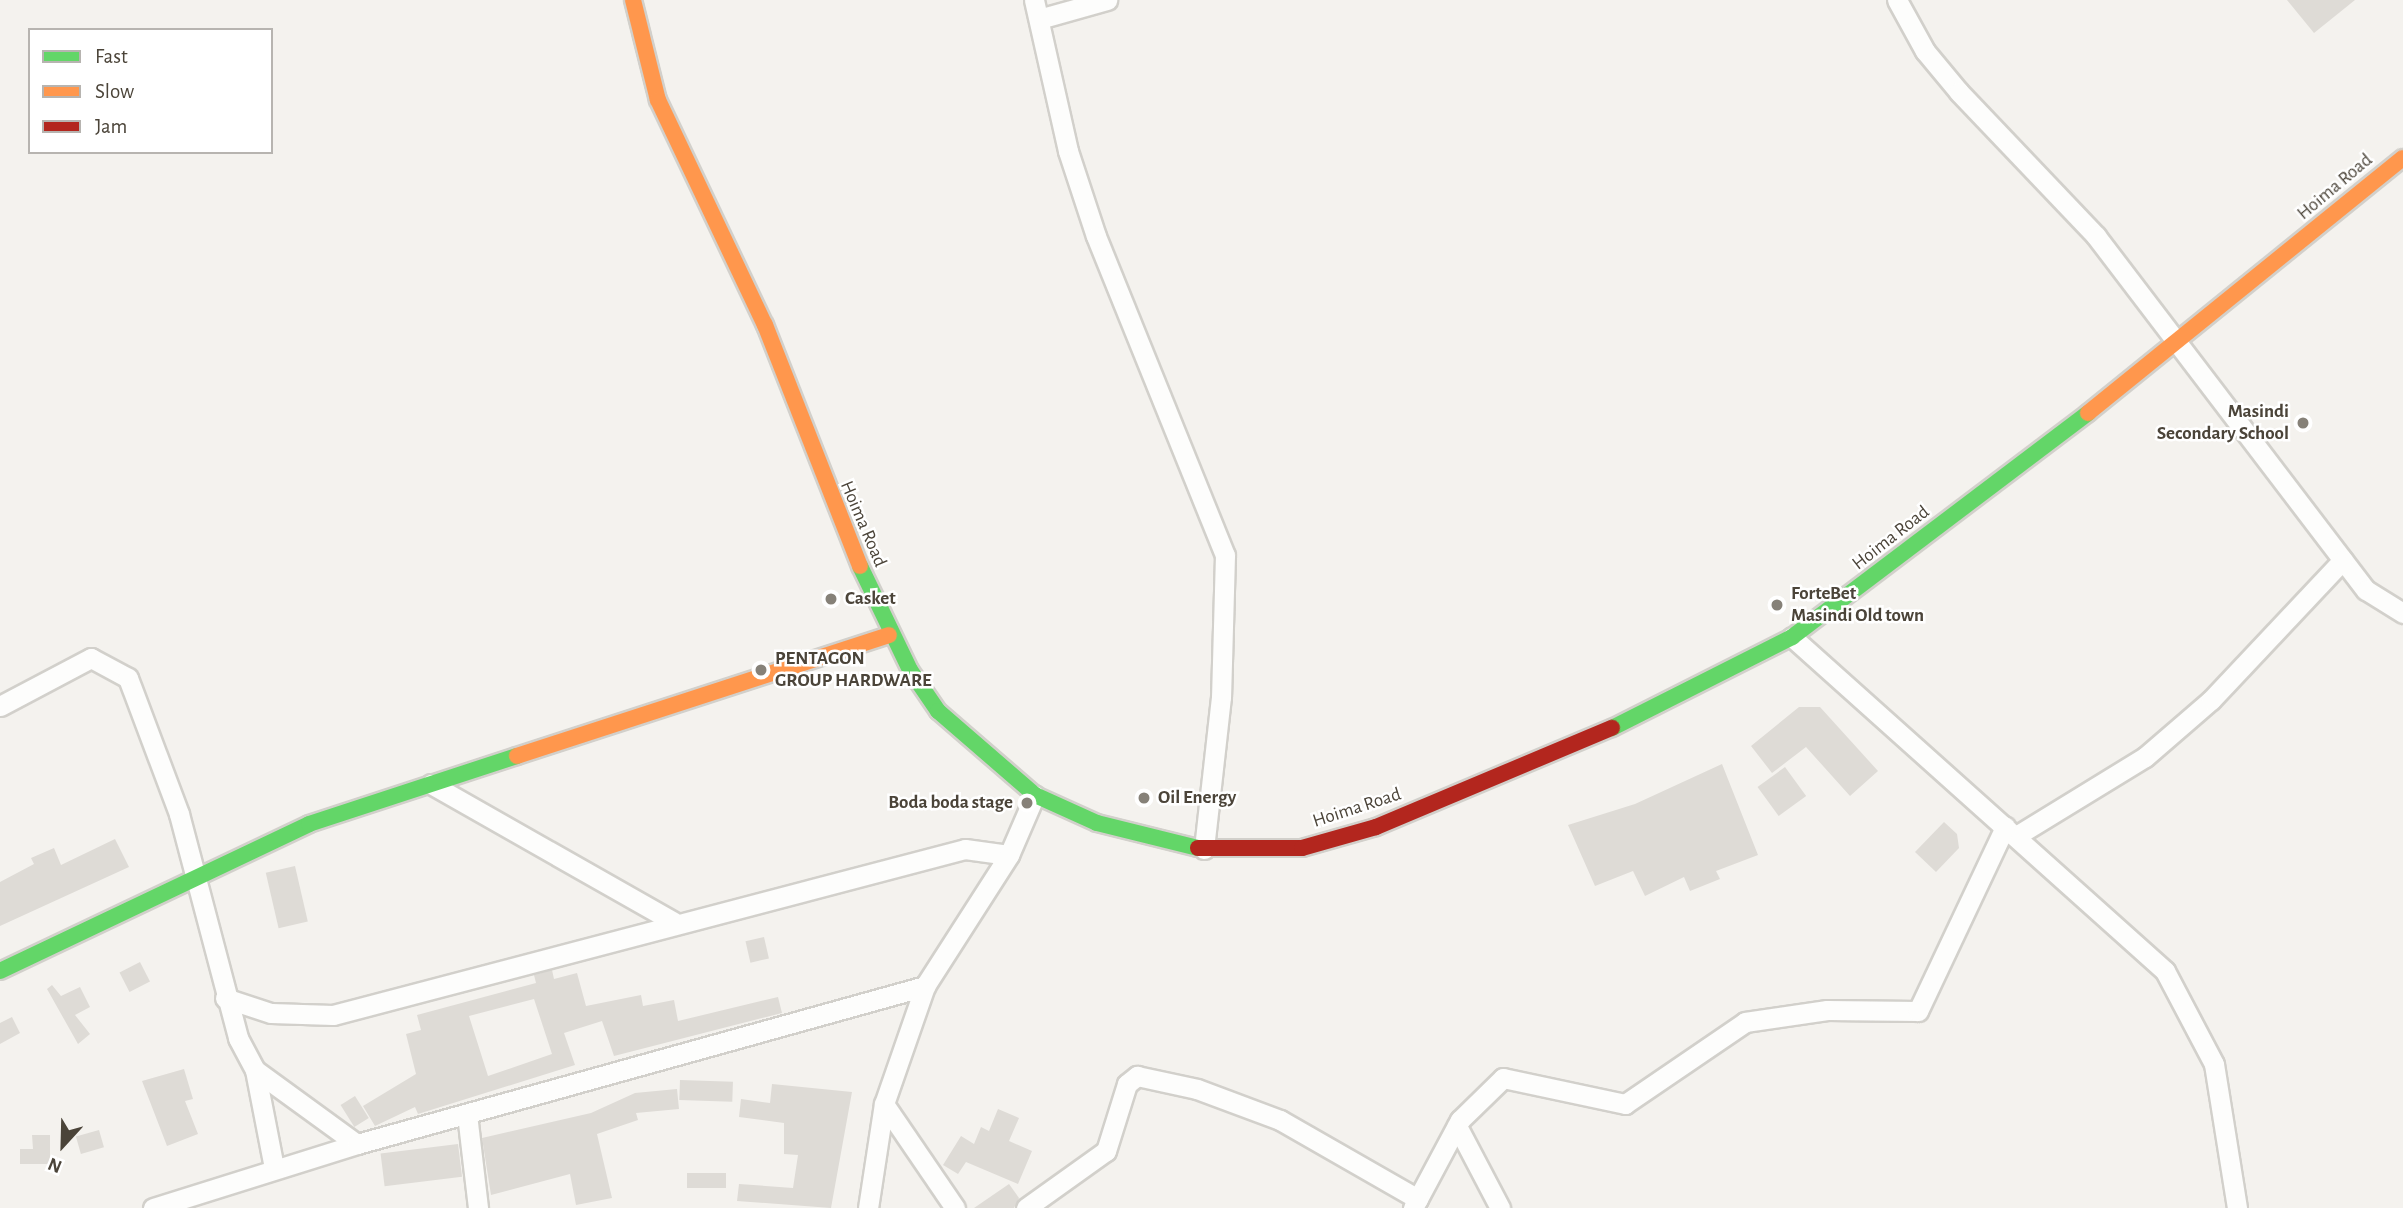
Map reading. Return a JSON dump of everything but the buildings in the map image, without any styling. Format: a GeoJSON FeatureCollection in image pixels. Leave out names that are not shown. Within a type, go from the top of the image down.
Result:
{"type":"FeatureCollection","features":[{"type":"Feature","properties":{"kind":"main road","name":"Hoima Road"},"geometry":{"type":"LineString","coordinates":[[633,0],[658,100],[765,325],[835,516],[889,635],[938,711],[1035,795],[1097,823],[1204,849],[1302,848],[1376,827],[1581,744],[1792,637],[2179,344],[2403,158]]}},
{"type":"Feature","properties":{"kind":"main road"},"geometry":{"type":"LineString","coordinates":[[0,971],[309,824],[889,635]]}},
{"type":"Feature","properties":{"kind":"street"},"geometry":{"type":"LineString","coordinates":[[1107,0],[1037,10],[1096,236],[1225,555],[1221,697],[1204,849]]}},
{"type":"Feature","properties":{"kind":"street"},"geometry":{"type":"LineString","coordinates":[[1896,0],[1925,51],[2096,236],[2343,560],[2376,599],[2403,613]]}},
{"type":"Feature","properties":{"kind":"street"},"geometry":{"type":"LineString","coordinates":[[1026,1208],[1106,1151],[1127,1084],[1137,1076],[1197,1089],[1280,1120],[1415,1204],[1457,1126],[1506,1077],[1625,1104],[1745,1022],[1827,1010],[1917,1011],[2011,832],[2146,757],[2211,700],[2343,560]]}},
{"type":"Feature","properties":{"kind":"street"},"geometry":{"type":"LineString","coordinates":[[1792,637],[2123,928],[2188,1005],[2214,1064],[2237,1208]]}},
{"type":"Feature","properties":{"kind":"street"},"geometry":{"type":"LineString","coordinates":[[0,706],[91,657],[121,670],[161,758],[225,998],[255,1070],[274,1168]]}},
{"type":"Feature","properties":{"kind":"street"},"geometry":{"type":"LineString","coordinates":[[431,784],[674,922]]}},
{"type":"Feature","properties":{"kind":"street"},"geometry":{"type":"LineString","coordinates":[[868,1208],[884,1104],[925,986],[1009,855],[1035,795]]}},
{"type":"Feature","properties":{"kind":"street"},"geometry":{"type":"LineString","coordinates":[[225,998],[271,1013],[333,1014],[674,922],[965,849],[1009,855]]}},
{"type":"Feature","properties":{"kind":"street"},"geometry":{"type":"LineString","coordinates":[[153,1208],[357,1144],[925,986]]}},
{"type":"Feature","properties":{"kind":"street"},"geometry":{"type":"LineString","coordinates":[[255,1070],[357,1144]]}},
{"type":"Feature","properties":{"kind":"street"},"geometry":{"type":"LineString","coordinates":[[884,1104],[955,1208]]}},
{"type":"Feature","properties":{"kind":"street"},"geometry":{"type":"LineString","coordinates":[[467,1114],[478,1208]]}},
{"type":"Feature","properties":{"kind":"street"},"geometry":{"type":"LineString","coordinates":[[1457,1126],[1500,1208]]}},
{"type":"Feature","properties":{"kind":"traffic: fast"},"geometry":{"type":"LineString","coordinates":[[1612,728],[1792,637],[2088,413]]}},
{"type":"Feature","properties":{"kind":"traffic: fast"},"geometry":{"type":"LineString","coordinates":[[860,566],[910,670],[938,711],[1035,795],[1097,823],[1198,848]]}},
{"type":"Feature","properties":{"kind":"traffic: fast"},"geometry":{"type":"LineString","coordinates":[[0,971],[309,824],[517,756]]}},
{"type":"Feature","properties":{"kind":"traffic: slow"},"geometry":{"type":"LineString","coordinates":[[633,0],[658,100],[765,325],[860,566]]}},
{"type":"Feature","properties":{"kind":"traffic: slow"},"geometry":{"type":"LineString","coordinates":[[2088,413],[2403,158]]}},
{"type":"Feature","properties":{"kind":"traffic: slow"},"geometry":{"type":"LineString","coordinates":[[517,756],[889,635]]}},
{"type":"Feature","properties":{"kind":"traffic: jam"},"geometry":{"type":"LineString","coordinates":[[1198,848],[1302,848],[1376,827],[1612,728]]}},
{"type":"Feature","properties":{"kind":"place","name":"Masindi Secondary School"},"geometry":{"type":"Point","coordinates":[2303,423]}},
{"type":"Feature","properties":{"kind":"place","name":"Casket"},"geometry":{"type":"Point","coordinates":[831,599]}},
{"type":"Feature","properties":{"kind":"place","name":"ForteBet Masindi Old town"},"geometry":{"type":"Point","coordinates":[1777,605]}},
{"type":"Feature","properties":{"kind":"place","name":"PENTAGON GROUP HARDWARE"},"geometry":{"type":"Point","coordinates":[761,670]}},
{"type":"Feature","properties":{"kind":"place","name":"Oil Energy"},"geometry":{"type":"Point","coordinates":[1144,798]}},
{"type":"Feature","properties":{"kind":"place","name":"Boda boda stage"},"geometry":{"type":"Point","coordinates":[1027,803]}}]}
